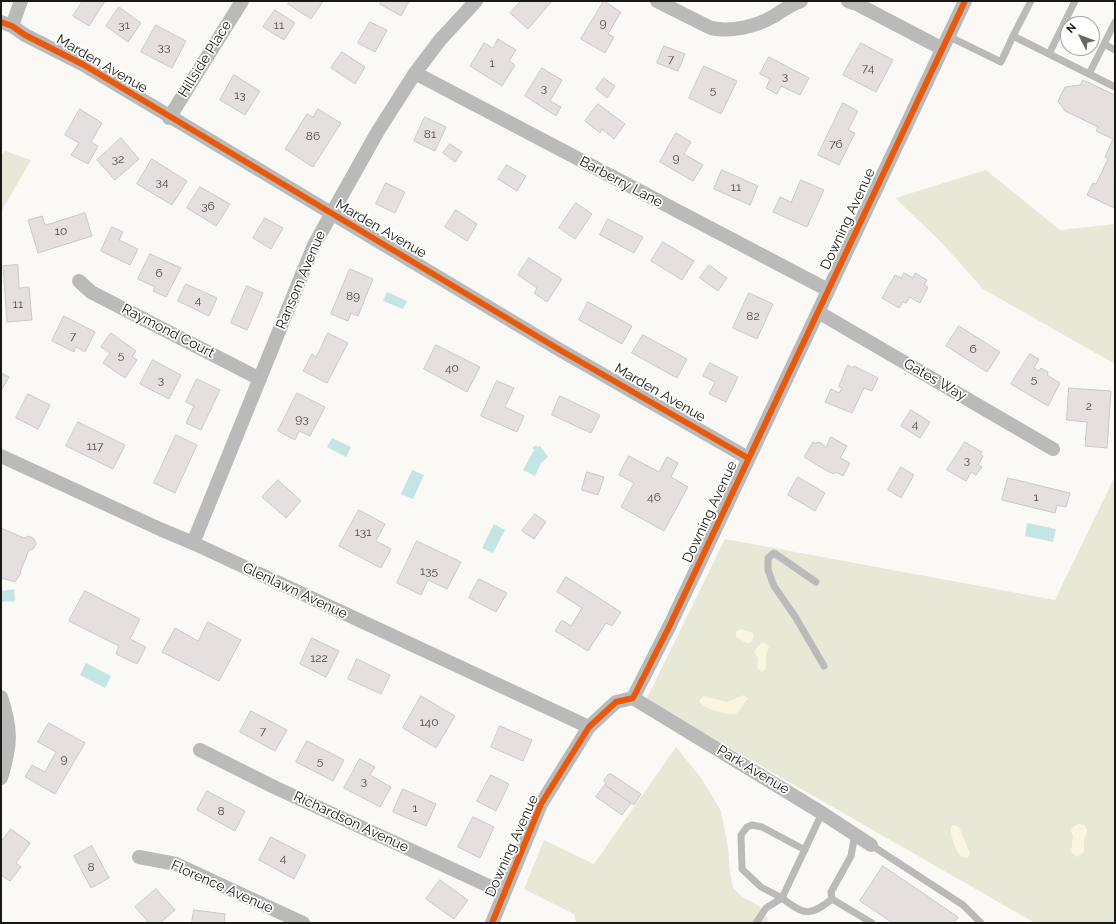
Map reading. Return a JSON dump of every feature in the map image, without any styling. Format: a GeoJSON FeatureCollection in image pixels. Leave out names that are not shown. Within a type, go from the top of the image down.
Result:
{"type":"FeatureCollection","features":[{"type":"Feature","properties":{"kind":"street"},"geometry":{"type":"LineString","coordinates":[[7,24],[21,1]]}},
{"type":"Feature","properties":{"kind":"street","name":"Hillside Place"},"geometry":{"type":"LineString","coordinates":[[169,118],[242,1]]}},
{"type":"Feature","properties":{"kind":"street","name":"Ransom Avenue"},"geometry":{"type":"LineString","coordinates":[[193,543],[314,245],[378,131],[415,73],[440,40],[476,1]]}},
{"type":"Feature","properties":{"kind":"street"},"geometry":{"type":"LineString","coordinates":[[657,1],[711,28],[720,30],[737,30],[766,20],[801,1]]}},
{"type":"Feature","properties":{"kind":"street"},"geometry":{"type":"LineString","coordinates":[[848,1],[945,42]]}},
{"type":"Feature","properties":{"kind":"street","name":"Downing Avenue"},"geometry":{"type":"LineString","coordinates":[[492,923],[542,804],[589,727],[616,702],[633,698],[670,625],[965,1]]}},
{"type":"Feature","properties":{"kind":"street","name":"Marden Avenue"},"geometry":{"type":"LineString","coordinates":[[7,24],[25,35],[84,65],[169,118],[560,350],[748,458]]}},
{"type":"Feature","properties":{"kind":"street","name":"Barberry Lane"},"geometry":{"type":"LineString","coordinates":[[415,73],[828,290]]}},
{"type":"Feature","properties":{"kind":"street","name":"Raymond Court"},"geometry":{"type":"LineString","coordinates":[[79,281],[91,292],[260,379]]}},
{"type":"Feature","properties":{"kind":"street","name":"Gates Way"},"geometry":{"type":"LineString","coordinates":[[818,312],[1053,449]]}},
{"type":"Feature","properties":{"kind":"street","name":"Glenlawn Avenue"},"geometry":{"type":"LineString","coordinates":[[1,456],[193,543],[589,727]]}},
{"type":"Feature","properties":{"kind":"street"},"geometry":{"type":"LineString","coordinates":[[1,697],[8,725],[9,752],[1,778]]}},
{"type":"Feature","properties":{"kind":"street","name":"Park Avenue"},"geometry":{"type":"LineString","coordinates":[[633,698],[822,812],[871,845]]}},
{"type":"Feature","properties":{"kind":"street","name":"Richardson Avenue"},"geometry":{"type":"LineString","coordinates":[[200,750],[274,787],[504,892]]}},
{"type":"Feature","properties":{"kind":"street","name":"Florence Avenue"},"geometry":{"type":"LineString","coordinates":[[139,856],[176,864],[303,923]]}},
{"type":"Feature","properties":{"kind":"lane"},"geometry":{"type":"LineString","coordinates":[[945,42],[1000,62],[1031,1]]}},
{"type":"Feature","properties":{"kind":"lane"},"geometry":{"type":"LineString","coordinates":[[1049,54],[1075,1]]}},
{"type":"Feature","properties":{"kind":"lane"},"geometry":{"type":"LineString","coordinates":[[1089,74],[1115,22]]}},
{"type":"Feature","properties":{"kind":"lane"},"geometry":{"type":"LineString","coordinates":[[1014,36],[1115,86]]}},
{"type":"Feature","properties":{"kind":"lane"},"geometry":{"type":"LineString","coordinates":[[1104,44],[1115,50]]}},
{"type":"Feature","properties":{"kind":"lane"},"geometry":{"type":"LineString","coordinates":[[816,582],[774,553],[768,558],[768,570],[774,586],[796,618],[824,666]]}},
{"type":"Feature","properties":{"kind":"lane"},"geometry":{"type":"LineString","coordinates":[[756,923],[766,908],[782,898],[822,812]]}},
{"type":"Feature","properties":{"kind":"lane"},"geometry":{"type":"LineString","coordinates":[[805,850],[757,826],[752,825],[747,827],[741,835],[742,868],[761,887],[782,898],[795,909],[809,913],[818,911],[832,899]]}},
{"type":"Feature","properties":{"kind":"lane"},"geometry":{"type":"LineString","coordinates":[[832,899],[831,892],[851,856],[855,834]]}},
{"type":"Feature","properties":{"kind":"lane"},"geometry":{"type":"LineString","coordinates":[[871,845],[963,905],[981,923]]}},
{"type":"Feature","properties":{"kind":"lane"},"geometry":{"type":"LineString","coordinates":[[832,899],[872,923]]}},
{"type":"Feature","properties":{"kind":"green space"},"geometry":{"type":"Polygon","coordinates":[[[5,151],[31,160],[1,212],[1,155],[5,151]]]}},
{"type":"Feature","properties":{"kind":"green space"},"geometry":{"type":"Polygon","coordinates":[[[986,170],[1060,230],[1115,224],[1115,364],[983,289],[941,242],[895,198],[986,170]]]}},
{"type":"Feature","properties":{"kind":"green space"},"geometry":{"type":"Polygon","coordinates":[[[1115,476],[1115,923],[1035,923],[646,700],[725,539],[1055,600],[1115,476]]]}},
{"type":"Feature","properties":{"kind":"green space"},"geometry":{"type":"Polygon","coordinates":[[[676,747],[702,779],[721,811],[728,848],[733,888],[743,897],[759,906],[768,919],[767,923],[576,923],[574,914],[524,889],[544,840],[594,864],[676,747]]]}},
{"type":"Feature","properties":{"kind":"sand"},"geometry":{"type":"Polygon","coordinates":[[[741,629],[753,633],[754,636],[752,642],[747,643],[736,637],[736,631],[741,629]]]}},
{"type":"Feature","properties":{"kind":"sand"},"geometry":{"type":"Polygon","coordinates":[[[762,642],[767,644],[769,647],[766,655],[766,669],[762,672],[757,668],[758,659],[754,651],[762,642]]]}},
{"type":"Feature","properties":{"kind":"sand"},"geometry":{"type":"Polygon","coordinates":[[[744,695],[748,698],[736,714],[727,714],[716,711],[706,707],[699,701],[703,696],[727,702],[744,695]]]}},
{"type":"Feature","properties":{"kind":"sand"},"geometry":{"type":"Polygon","coordinates":[[[1078,824],[1085,825],[1087,830],[1084,842],[1084,852],[1077,857],[1071,852],[1073,836],[1071,830],[1078,824]]]}},
{"type":"Feature","properties":{"kind":"sand"},"geometry":{"type":"Polygon","coordinates":[[[953,825],[959,827],[970,853],[968,858],[961,857],[955,847],[951,831],[951,827],[953,825]]]}},
{"type":"Feature","properties":{"kind":"water"},"geometry":{"type":"Polygon","coordinates":[[[387,292],[407,301],[403,309],[383,301],[387,292]]]}},
{"type":"Feature","properties":{"kind":"water"},"geometry":{"type":"Polygon","coordinates":[[[332,438],[351,447],[346,457],[327,447],[332,438]]]}},
{"type":"Feature","properties":{"kind":"water"},"geometry":{"type":"Polygon","coordinates":[[[536,445],[538,447],[540,446],[548,457],[541,463],[535,476],[523,470],[534,450],[532,448],[536,445]]]}},
{"type":"Feature","properties":{"kind":"water"},"geometry":{"type":"Polygon","coordinates":[[[412,470],[424,475],[413,499],[401,494],[412,470]]]}},
{"type":"Feature","properties":{"kind":"water"},"geometry":{"type":"Polygon","coordinates":[[[1027,523],[1056,529],[1053,542],[1025,536],[1027,523]]]}},
{"type":"Feature","properties":{"kind":"water"},"geometry":{"type":"Polygon","coordinates":[[[494,524],[505,530],[493,553],[482,548],[494,524]]]}},
{"type":"Feature","properties":{"kind":"water"},"geometry":{"type":"Polygon","coordinates":[[[14,589],[15,601],[1,602],[1,591],[14,589]]]}},
{"type":"Feature","properties":{"kind":"water"},"geometry":{"type":"Polygon","coordinates":[[[86,663],[111,676],[105,688],[80,675],[86,663]]]}},
{"type":"Feature","properties":{"kind":"building"},"geometry":{"type":"Polygon","coordinates":[[[83,1],[105,1],[89,26],[73,16],[83,1]]]}},
{"type":"Feature","properties":{"kind":"building"},"geometry":{"type":"Polygon","coordinates":[[[290,1],[323,1],[311,19],[288,4],[290,1]]]}},
{"type":"Feature","properties":{"kind":"building"},"geometry":{"type":"Polygon","coordinates":[[[382,1],[409,1],[401,16],[380,4],[382,1]]]}},
{"type":"Feature","properties":{"kind":"building"},"geometry":{"type":"Polygon","coordinates":[[[521,1],[551,2],[528,29],[510,13],[521,1]]]}},
{"type":"Feature","properties":{"kind":"building"},"geometry":{"type":"Polygon","coordinates":[[[604,1],[621,12],[608,34],[614,37],[605,53],[581,39],[604,1]]]}},
{"type":"Feature","properties":{"kind":"building"},"geometry":{"type":"Polygon","coordinates":[[[119,7],[141,23],[128,42],[106,26],[119,7]]]}},
{"type":"Feature","properties":{"kind":"building"},"geometry":{"type":"Polygon","coordinates":[[[275,10],[295,23],[284,40],[263,27],[275,10]]]}},
{"type":"Feature","properties":{"kind":"building"},"geometry":{"type":"Polygon","coordinates":[[[370,22],[387,30],[375,52],[358,43],[370,22]]]}},
{"type":"Feature","properties":{"kind":"building"},"geometry":{"type":"Polygon","coordinates":[[[156,25],[186,41],[172,68],[141,52],[156,25]]]}},
{"type":"Feature","properties":{"kind":"building"},"geometry":{"type":"Polygon","coordinates":[[[498,39],[516,50],[509,61],[515,65],[502,86],[470,66],[484,43],[493,48],[498,39]]]}},
{"type":"Feature","properties":{"kind":"building"},"geometry":{"type":"Polygon","coordinates":[[[861,43],[893,60],[876,92],[843,75],[861,43]]]}},
{"type":"Feature","properties":{"kind":"building"},"geometry":{"type":"Polygon","coordinates":[[[664,46],[685,54],[678,71],[657,63],[664,46]]]}},
{"type":"Feature","properties":{"kind":"building"},"geometry":{"type":"Polygon","coordinates":[[[342,52],[365,67],[355,84],[331,68],[342,52]]]}},
{"type":"Feature","properties":{"kind":"building"},"geometry":{"type":"Polygon","coordinates":[[[769,57],[809,78],[800,95],[781,86],[777,94],[766,88],[770,79],[760,74],[769,57]]]}},
{"type":"Feature","properties":{"kind":"building"},"geometry":{"type":"Polygon","coordinates":[[[704,66],[737,81],[721,114],[689,98],[704,66]]]}},
{"type":"Feature","properties":{"kind":"building"},"geometry":{"type":"Polygon","coordinates":[[[542,68],[562,80],[550,101],[561,107],[556,116],[525,96],[542,68]]]}},
{"type":"Feature","properties":{"kind":"building"},"geometry":{"type":"Polygon","coordinates":[[[234,75],[260,91],[245,115],[220,100],[234,75]]]}},
{"type":"Feature","properties":{"kind":"building"},"geometry":{"type":"Polygon","coordinates":[[[604,78],[615,86],[607,98],[596,89],[604,78]]]}},
{"type":"Feature","properties":{"kind":"building"},"geometry":{"type":"Polygon","coordinates":[[[1083,80],[1115,95],[1114,208],[1087,195],[1093,183],[1096,184],[1108,159],[1105,157],[1113,139],[1096,131],[1098,127],[1065,111],[1058,101],[1065,87],[1080,85],[1083,80]]]}},
{"type":"Feature","properties":{"kind":"building"},"geometry":{"type":"Polygon","coordinates":[[[843,103],[858,111],[848,130],[855,133],[839,165],[818,155],[843,103]]]}},
{"type":"Feature","properties":{"kind":"building"},"geometry":{"type":"Polygon","coordinates":[[[598,104],[625,124],[614,139],[602,129],[600,133],[585,121],[598,104]]]}},
{"type":"Feature","properties":{"kind":"building"},"geometry":{"type":"Polygon","coordinates":[[[80,109],[102,123],[91,142],[98,146],[88,164],[71,155],[79,143],[65,135],[80,109]]]}},
{"type":"Feature","properties":{"kind":"building"},"geometry":{"type":"Polygon","coordinates":[[[318,109],[341,123],[313,167],[285,149],[307,114],[313,117],[318,109]]]}},
{"type":"Feature","properties":{"kind":"building"},"geometry":{"type":"Polygon","coordinates":[[[425,117],[446,127],[435,151],[414,141],[425,117]]]}},
{"type":"Feature","properties":{"kind":"building"},"geometry":{"type":"Polygon","coordinates":[[[676,133],[691,142],[684,154],[703,165],[693,181],[660,162],[676,133]]]}},
{"type":"Feature","properties":{"kind":"building"},"geometry":{"type":"Polygon","coordinates":[[[121,138],[139,159],[115,180],[97,160],[121,138]]]}},
{"type":"Feature","properties":{"kind":"building"},"geometry":{"type":"Polygon","coordinates":[[[450,144],[462,152],[455,162],[443,153],[450,144]]]}},
{"type":"Feature","properties":{"kind":"building"},"geometry":{"type":"Polygon","coordinates":[[[152,159],[187,181],[172,205],[137,184],[152,159]]]}},
{"type":"Feature","properties":{"kind":"building"},"geometry":{"type":"Polygon","coordinates":[[[507,165],[526,176],[517,191],[498,179],[507,165]]]}},
{"type":"Feature","properties":{"kind":"building"},"geometry":{"type":"Polygon","coordinates":[[[722,170],[758,186],[750,205],[714,189],[722,170]]]}},
{"type":"Feature","properties":{"kind":"building"},"geometry":{"type":"Polygon","coordinates":[[[801,180],[824,190],[807,227],[773,212],[780,197],[791,202],[801,180]]]}},
{"type":"Feature","properties":{"kind":"building"},"geometry":{"type":"Polygon","coordinates":[[[386,183],[405,192],[395,213],[376,204],[386,183]]]}},
{"type":"Feature","properties":{"kind":"building"},"geometry":{"type":"Polygon","coordinates":[[[200,187],[230,204],[216,226],[187,208],[200,187]]]}},
{"type":"Feature","properties":{"kind":"building"},"geometry":{"type":"Polygon","coordinates":[[[576,203],[592,214],[575,239],[559,228],[576,203]]]}},
{"type":"Feature","properties":{"kind":"building"},"geometry":{"type":"Polygon","coordinates":[[[456,210],[477,224],[467,241],[445,227],[456,210]]]}},
{"type":"Feature","properties":{"kind":"building"},"geometry":{"type":"Polygon","coordinates":[[[85,213],[92,236],[38,253],[28,220],[42,216],[45,225],[85,213]]]}},
{"type":"Feature","properties":{"kind":"building"},"geometry":{"type":"Polygon","coordinates":[[[265,218],[283,228],[271,249],[253,238],[265,218]]]}},
{"type":"Feature","properties":{"kind":"building"},"geometry":{"type":"Polygon","coordinates":[[[608,219],[643,237],[634,253],[600,235],[608,219]]]}},
{"type":"Feature","properties":{"kind":"building"},"geometry":{"type":"Polygon","coordinates":[[[112,227],[123,232],[119,240],[138,249],[130,265],[101,251],[112,227]]]}},
{"type":"Feature","properties":{"kind":"building"},"geometry":{"type":"Polygon","coordinates":[[[663,242],[694,261],[682,280],[651,261],[663,242]]]}},
{"type":"Feature","properties":{"kind":"building"},"geometry":{"type":"Polygon","coordinates":[[[150,254],[181,268],[166,297],[153,291],[155,287],[138,279],[150,254]]]}},
{"type":"Feature","properties":{"kind":"building"},"geometry":{"type":"Polygon","coordinates":[[[529,258],[562,279],[547,302],[534,293],[537,288],[518,275],[529,258]]]}},
{"type":"Feature","properties":{"kind":"building"},"geometry":{"type":"Polygon","coordinates":[[[18,265],[19,288],[29,287],[32,320],[7,322],[3,266],[18,265]]]}},
{"type":"Feature","properties":{"kind":"building"},"geometry":{"type":"Polygon","coordinates":[[[709,265],[727,278],[718,291],[700,278],[709,265]]]}},
{"type":"Feature","properties":{"kind":"building"},"geometry":{"type":"Polygon","coordinates":[[[350,269],[373,279],[358,316],[351,313],[348,321],[331,314],[350,269]]]}},
{"type":"Feature","properties":{"kind":"building"},"geometry":{"type":"Polygon","coordinates":[[[904,273],[913,278],[915,273],[927,280],[924,285],[928,287],[920,303],[910,297],[906,303],[903,302],[899,308],[882,298],[895,275],[901,278],[904,273]]]}},
{"type":"Feature","properties":{"kind":"building"},"geometry":{"type":"Polygon","coordinates":[[[186,284],[217,298],[209,316],[178,301],[186,284]]]}},
{"type":"Feature","properties":{"kind":"building"},"geometry":{"type":"Polygon","coordinates":[[[247,286],[263,293],[247,330],[231,323],[247,286]]]}},
{"type":"Feature","properties":{"kind":"building"},"geometry":{"type":"Polygon","coordinates":[[[749,293],[773,304],[757,339],[733,328],[749,293]]]}},
{"type":"Feature","properties":{"kind":"building"},"geometry":{"type":"Polygon","coordinates":[[[588,302],[632,326],[622,344],[579,320],[588,302]]]}},
{"type":"Feature","properties":{"kind":"building"},"geometry":{"type":"Polygon","coordinates":[[[64,316],[95,332],[85,352],[76,347],[74,352],[52,341],[64,316]]]}},
{"type":"Feature","properties":{"kind":"building"},"geometry":{"type":"Polygon","coordinates":[[[959,326],[1000,352],[987,372],[946,346],[959,326]]]}},
{"type":"Feature","properties":{"kind":"building"},"geometry":{"type":"Polygon","coordinates":[[[111,333],[136,351],[132,357],[137,360],[125,378],[103,363],[110,353],[101,347],[111,333]]]}},
{"type":"Feature","properties":{"kind":"building"},"geometry":{"type":"Polygon","coordinates":[[[328,333],[348,343],[327,383],[303,371],[312,354],[316,357],[328,333]]]}},
{"type":"Feature","properties":{"kind":"building"},"geometry":{"type":"Polygon","coordinates":[[[643,335],[687,359],[677,378],[632,353],[643,335]]]}},
{"type":"Feature","properties":{"kind":"building"},"geometry":{"type":"Polygon","coordinates":[[[436,345],[480,367],[467,392],[424,369],[436,345]]]}},
{"type":"Feature","properties":{"kind":"building"},"geometry":{"type":"Polygon","coordinates":[[[1030,354],[1039,359],[1034,368],[1039,371],[1041,368],[1048,372],[1047,375],[1060,383],[1048,406],[1011,384],[1030,354]]]}},
{"type":"Feature","properties":{"kind":"building"},"geometry":{"type":"Polygon","coordinates":[[[153,360],[181,375],[169,399],[140,384],[153,360]]]}},
{"type":"Feature","properties":{"kind":"building"},"geometry":{"type":"Polygon","coordinates":[[[710,363],[738,377],[726,402],[709,394],[715,382],[703,376],[710,363]]]}},
{"type":"Feature","properties":{"kind":"building"},"geometry":{"type":"Polygon","coordinates":[[[848,365],[853,368],[854,366],[878,378],[872,391],[864,388],[852,413],[825,402],[831,389],[839,393],[842,388],[839,387],[848,365]]]}},
{"type":"Feature","properties":{"kind":"building"},"geometry":{"type":"Polygon","coordinates":[[[1,373],[9,377],[1,391],[1,373]]]}},
{"type":"Feature","properties":{"kind":"building"},"geometry":{"type":"Polygon","coordinates":[[[197,379],[220,390],[201,430],[186,423],[194,406],[186,402],[197,379]]]}},
{"type":"Feature","properties":{"kind":"building"},"geometry":{"type":"Polygon","coordinates":[[[497,381],[514,388],[505,407],[524,416],[517,432],[481,416],[497,381]]]}},
{"type":"Feature","properties":{"kind":"building"},"geometry":{"type":"Polygon","coordinates":[[[1069,388],[1111,391],[1107,448],[1085,446],[1087,422],[1067,420],[1069,388]]]}},
{"type":"Feature","properties":{"kind":"building"},"geometry":{"type":"Polygon","coordinates":[[[297,393],[325,407],[310,436],[299,431],[295,440],[278,431],[297,393]]]}},
{"type":"Feature","properties":{"kind":"building"},"geometry":{"type":"Polygon","coordinates":[[[28,394],[50,405],[38,429],[16,418],[28,394]]]}},
{"type":"Feature","properties":{"kind":"building"},"geometry":{"type":"Polygon","coordinates":[[[560,396],[600,415],[591,433],[552,415],[560,396]]]}},
{"type":"Feature","properties":{"kind":"building"},"geometry":{"type":"Polygon","coordinates":[[[911,410],[930,422],[920,438],[901,426],[911,410]]]}},
{"type":"Feature","properties":{"kind":"building"},"geometry":{"type":"Polygon","coordinates":[[[78,422],[125,445],[113,469],[66,446],[78,422]]]}},
{"type":"Feature","properties":{"kind":"building"},"geometry":{"type":"Polygon","coordinates":[[[176,435],[197,445],[175,493],[154,483],[176,435]]]}},
{"type":"Feature","properties":{"kind":"building"},"geometry":{"type":"Polygon","coordinates":[[[831,437],[847,446],[840,458],[850,463],[843,476],[836,472],[834,474],[827,471],[804,457],[813,442],[816,444],[817,442],[821,443],[826,447],[831,437]]]}},
{"type":"Feature","properties":{"kind":"building"},"geometry":{"type":"Polygon","coordinates":[[[965,442],[982,452],[980,454],[983,456],[978,465],[982,467],[976,475],[971,472],[966,481],[947,470],[965,442]]]}},
{"type":"Feature","properties":{"kind":"building"},"geometry":{"type":"Polygon","coordinates":[[[629,456],[659,472],[667,457],[678,463],[671,477],[688,487],[664,531],[621,507],[634,483],[619,475],[629,456]]]}},
{"type":"Feature","properties":{"kind":"building"},"geometry":{"type":"Polygon","coordinates":[[[901,467],[914,475],[901,498],[888,490],[901,467]]]}},
{"type":"Feature","properties":{"kind":"building"},"geometry":{"type":"Polygon","coordinates":[[[587,472],[604,477],[598,495],[582,490],[587,472]]]}},
{"type":"Feature","properties":{"kind":"building"},"geometry":{"type":"Polygon","coordinates":[[[798,477],[825,493],[815,511],[788,495],[798,477]]]}},
{"type":"Feature","properties":{"kind":"building"},"geometry":{"type":"Polygon","coordinates":[[[1008,478],[1070,493],[1066,507],[1057,505],[1055,513],[1002,500],[1008,478]]]}},
{"type":"Feature","properties":{"kind":"building"},"geometry":{"type":"Polygon","coordinates":[[[278,480],[301,501],[286,518],[262,497],[278,480]]]}},
{"type":"Feature","properties":{"kind":"building"},"geometry":{"type":"Polygon","coordinates":[[[359,510],[385,524],[376,541],[391,549],[381,568],[339,546],[359,510]]]}},
{"type":"Feature","properties":{"kind":"building"},"geometry":{"type":"Polygon","coordinates":[[[535,514],[546,522],[534,539],[522,531],[535,514]]]}},
{"type":"Feature","properties":{"kind":"building"},"geometry":{"type":"Polygon","coordinates":[[[1,528],[24,538],[29,536],[34,539],[36,544],[33,549],[29,550],[20,572],[21,573],[15,582],[1,578],[1,528]]]}},
{"type":"Feature","properties":{"kind":"building"},"geometry":{"type":"Polygon","coordinates":[[[417,541],[461,562],[447,589],[428,580],[421,595],[397,583],[417,541]]]}},
{"type":"Feature","properties":{"kind":"building"},"geometry":{"type":"Polygon","coordinates":[[[566,577],[621,612],[612,626],[606,623],[588,651],[555,631],[562,620],[571,626],[582,608],[557,592],[566,577]]]}},
{"type":"Feature","properties":{"kind":"building"},"geometry":{"type":"Polygon","coordinates":[[[479,579],[507,593],[496,612],[469,598],[479,579]]]}},
{"type":"Feature","properties":{"kind":"building"},"geometry":{"type":"Polygon","coordinates":[[[85,591],[140,619],[130,639],[146,647],[137,664],[116,654],[119,646],[69,621],[85,591]]]}},
{"type":"Feature","properties":{"kind":"building"},"geometry":{"type":"Polygon","coordinates":[[[208,622],[241,640],[219,681],[162,652],[175,628],[198,641],[208,622]]]}},
{"type":"Feature","properties":{"kind":"building"},"geometry":{"type":"Polygon","coordinates":[[[312,638],[339,651],[326,677],[300,664],[312,638]]]}},
{"type":"Feature","properties":{"kind":"building"},"geometry":{"type":"Polygon","coordinates":[[[357,659],[390,675],[381,694],[348,679],[357,659]]]}},
{"type":"Feature","properties":{"kind":"building"},"geometry":{"type":"Polygon","coordinates":[[[421,696],[455,716],[436,748],[403,728],[421,696]]]}},
{"type":"Feature","properties":{"kind":"building"},"geometry":{"type":"Polygon","coordinates":[[[251,711],[287,730],[275,751],[240,732],[251,711]]]}},
{"type":"Feature","properties":{"kind":"building"},"geometry":{"type":"Polygon","coordinates":[[[49,723],[85,743],[55,794],[25,777],[32,765],[45,772],[56,752],[38,742],[49,723]]]}},
{"type":"Feature","properties":{"kind":"building"},"geometry":{"type":"Polygon","coordinates":[[[500,726],[532,740],[523,761],[491,747],[500,726]]]}},
{"type":"Feature","properties":{"kind":"building"},"geometry":{"type":"Polygon","coordinates":[[[307,741],[344,760],[333,781],[296,762],[307,741]]]}},
{"type":"Feature","properties":{"kind":"building"},"geometry":{"type":"Polygon","coordinates":[[[360,759],[375,767],[370,775],[391,787],[380,807],[344,788],[360,759]]]}},
{"type":"Feature","properties":{"kind":"building"},"geometry":{"type":"Polygon","coordinates":[[[609,774],[641,794],[634,805],[605,785],[606,782],[604,781],[609,774]]]}},
{"type":"Feature","properties":{"kind":"building"},"geometry":{"type":"Polygon","coordinates":[[[491,775],[509,784],[496,811],[477,801],[491,775]]]}},
{"type":"Feature","properties":{"kind":"building"},"geometry":{"type":"Polygon","coordinates":[[[605,785],[631,803],[622,815],[596,797],[605,785]]]}},
{"type":"Feature","properties":{"kind":"building"},"geometry":{"type":"Polygon","coordinates":[[[403,789],[436,804],[426,826],[393,812],[403,789]]]}},
{"type":"Feature","properties":{"kind":"building"},"geometry":{"type":"Polygon","coordinates":[[[207,791],[245,811],[235,831],[197,810],[207,791]]]}},
{"type":"Feature","properties":{"kind":"building"},"geometry":{"type":"Polygon","coordinates":[[[473,817],[494,827],[480,858],[458,847],[473,817]]]}},
{"type":"Feature","properties":{"kind":"building"},"geometry":{"type":"Polygon","coordinates":[[[11,829],[30,843],[16,863],[21,867],[10,881],[1,875],[1,842],[11,829]]]}},
{"type":"Feature","properties":{"kind":"building"},"geometry":{"type":"Polygon","coordinates":[[[271,837],[306,855],[294,879],[259,860],[271,837]]]}},
{"type":"Feature","properties":{"kind":"building"},"geometry":{"type":"Polygon","coordinates":[[[92,846],[109,878],[91,888],[74,856],[92,846]]]}},
{"type":"Feature","properties":{"kind":"building"},"geometry":{"type":"Polygon","coordinates":[[[883,866],[958,917],[954,923],[893,923],[860,901],[883,866]]]}},
{"type":"Feature","properties":{"kind":"building"},"geometry":{"type":"Polygon","coordinates":[[[440,880],[468,900],[454,919],[426,899],[440,880]]]}},
{"type":"Feature","properties":{"kind":"building"},"geometry":{"type":"Polygon","coordinates":[[[156,889],[175,910],[160,923],[149,923],[135,907],[156,889]]]}},
{"type":"Feature","properties":{"kind":"building"},"geometry":{"type":"Polygon","coordinates":[[[194,910],[225,914],[224,923],[192,923],[194,910]]]}},
{"type":"Feature","properties":{"kind":"cycle path"},"geometry":{"type":"LineString","coordinates":[[492,923],[541,804],[589,727],[616,702],[633,698],[670,625],[965,1]]}},
{"type":"Feature","properties":{"kind":"cycle path"},"geometry":{"type":"LineString","coordinates":[[1,22],[12,26],[25,35],[84,65],[560,350],[748,458]]}}]}
